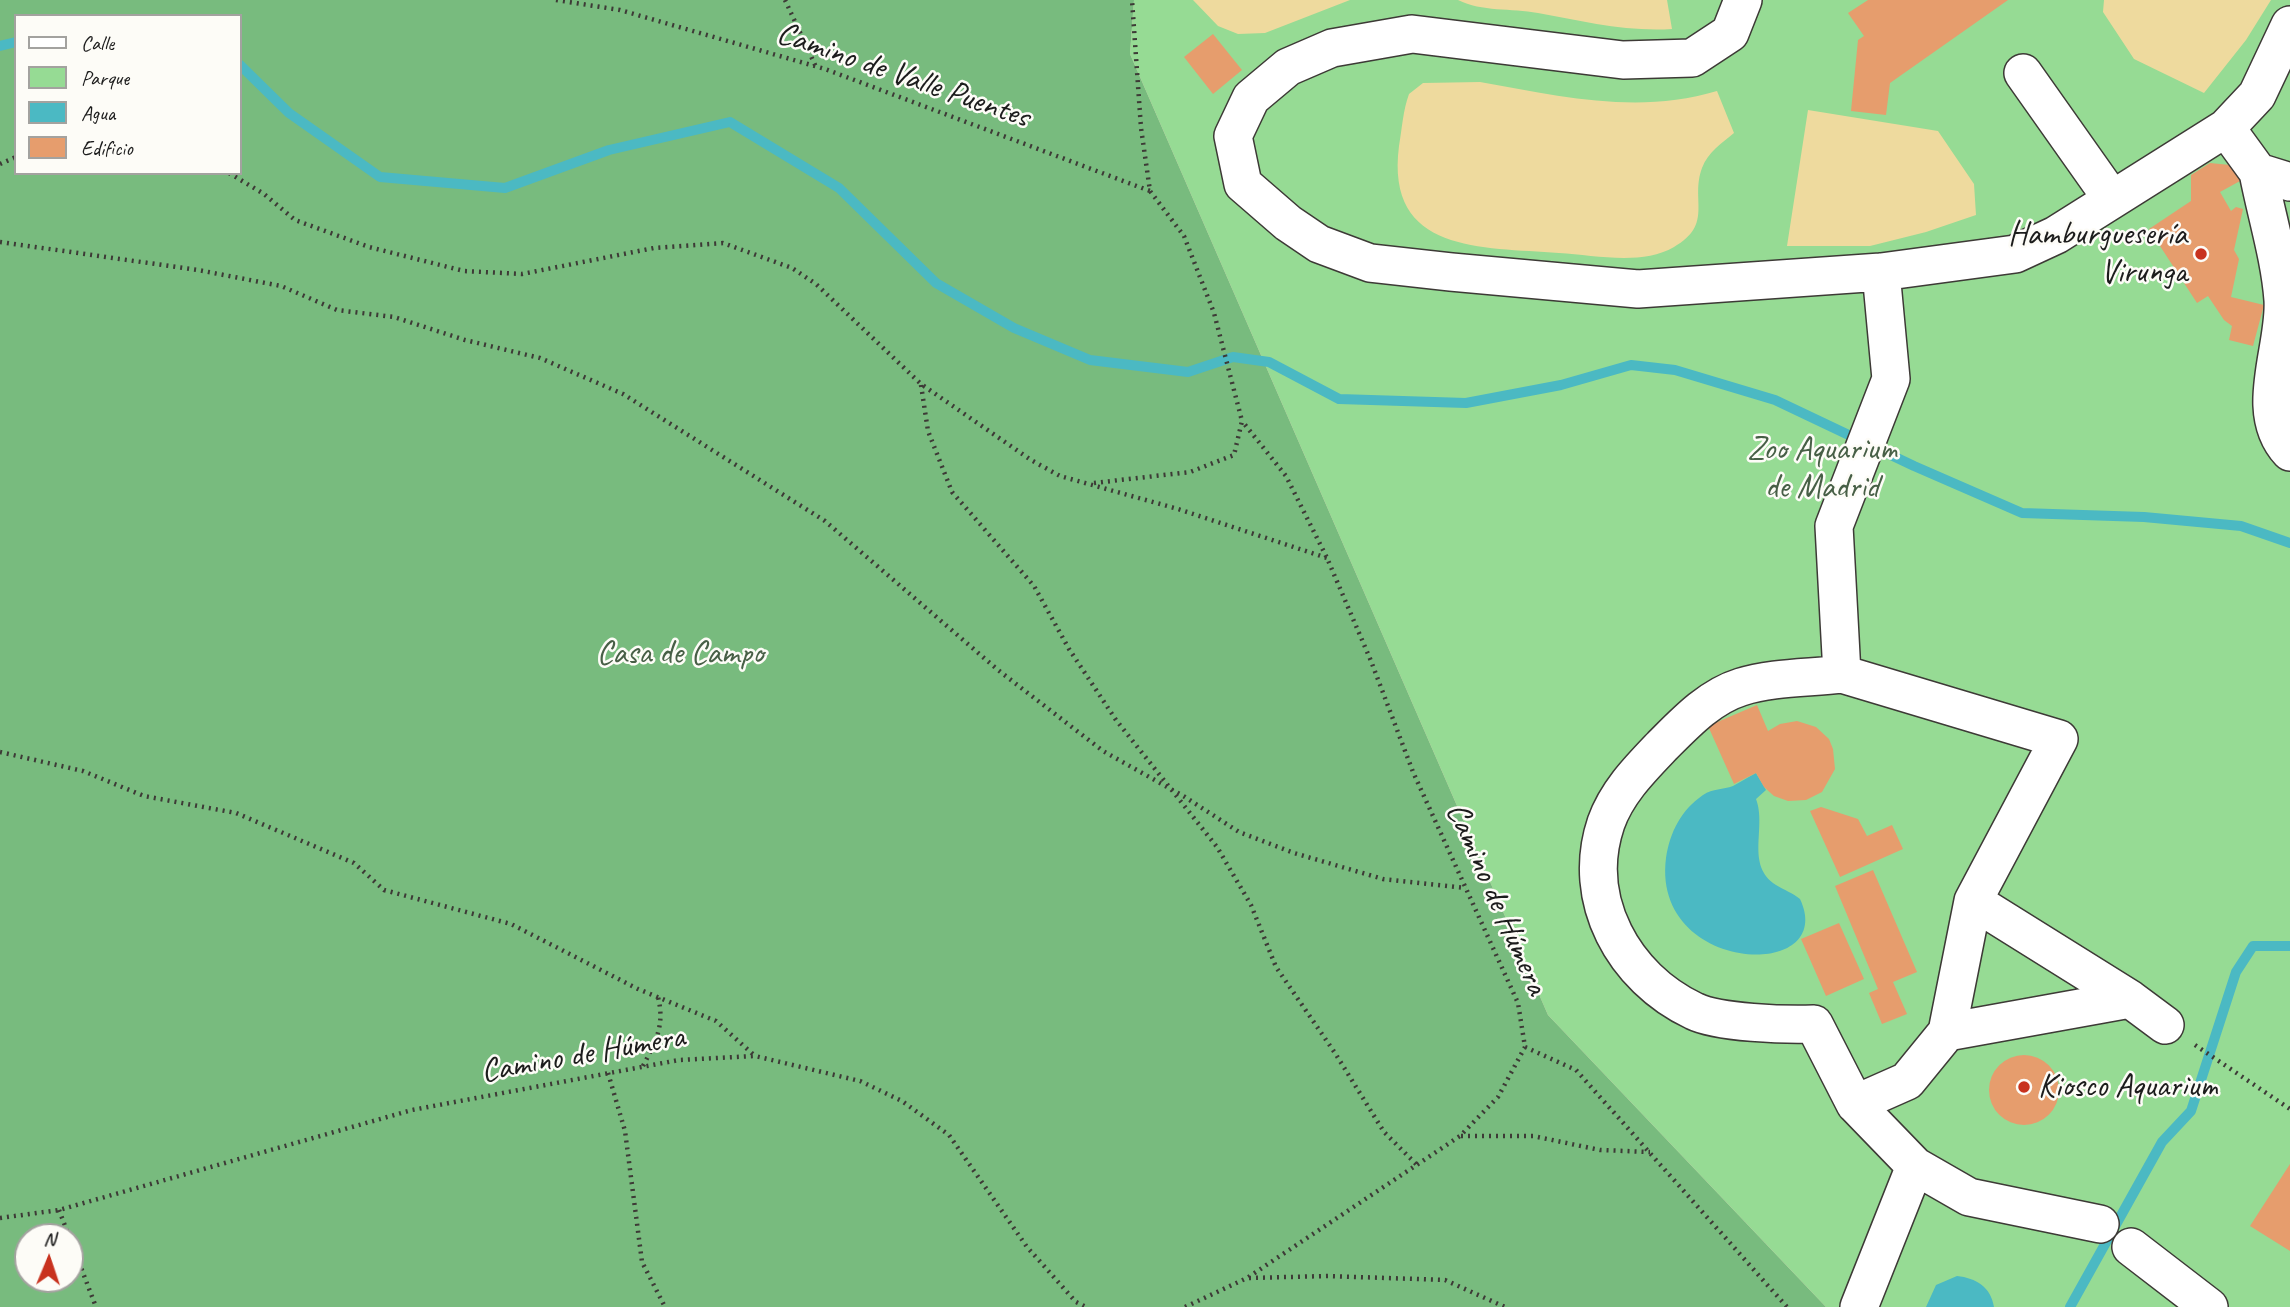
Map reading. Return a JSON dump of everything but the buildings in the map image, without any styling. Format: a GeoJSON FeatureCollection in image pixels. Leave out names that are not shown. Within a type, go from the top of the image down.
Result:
{"type":"FeatureCollection","features":[{"type":"Feature","properties":{"kind":"street"},"geometry":{"type":"LineString","coordinates":[[1743,0],[1730,33],[1692,58],[1623,60],[1412,34],[1332,48],[1288,67],[1251,98],[1233,136],[1243,184],[1288,223],[1319,244],[1370,263],[1638,289],[1881,272],[2015,254],[2056,234],[2226,128],[2257,95],[2290,71]]}},
{"type":"Feature","properties":{"kind":"street"},"geometry":{"type":"LineString","coordinates":[[2257,95],[2290,24]]}},
{"type":"Feature","properties":{"kind":"street"},"geometry":{"type":"LineString","coordinates":[[2023,73],[2112,200]]}},
{"type":"Feature","properties":{"kind":"street"},"geometry":{"type":"LineString","coordinates":[[2226,128],[2274,177],[2283,302],[2271,395],[2280,441],[2290,452]]}},
{"type":"Feature","properties":{"kind":"street"},"geometry":{"type":"LineString","coordinates":[[1842,674],[1834,526],[1891,379],[1881,272]]}},
{"type":"Feature","properties":{"kind":"street"},"geometry":{"type":"LineString","coordinates":[[1855,1104],[1907,1081],[1947,1032],[1973,901],[2059,739],[1842,674],[1741,687],[1698,709],[1629,781],[1606,823],[1598,868],[1604,914],[1622,953],[1652,986],[1696,1012],[1731,1021],[1814,1024],[1855,1104],[1915,1166],[1969,1197],[2101,1224]]}},
{"type":"Feature","properties":{"kind":"street"},"geometry":{"type":"LineString","coordinates":[[1973,901],[2130,999],[2165,1025]]}},
{"type":"Feature","properties":{"kind":"street"},"geometry":{"type":"LineString","coordinates":[[1947,1032],[2130,999]]}},
{"type":"Feature","properties":{"kind":"street"},"geometry":{"type":"LineString","coordinates":[[1859,1307],[1915,1166]]}},
{"type":"Feature","properties":{"kind":"street"},"geometry":{"type":"LineString","coordinates":[[2131,1247],[2209,1307]]}},
{"type":"Feature","properties":{"kind":"path","name":"Camino de Valle Puentes"},"geometry":{"type":"LineString","coordinates":[[556,0],[620,10],[816,67],[1150,191]]}},
{"type":"Feature","properties":{"kind":"path"},"geometry":{"type":"LineString","coordinates":[[785,0],[816,67]]}},
{"type":"Feature","properties":{"kind":"path"},"geometry":{"type":"LineString","coordinates":[[1090,484],[1189,472],[1234,455],[1242,421],[1214,313],[1184,236],[1150,191],[1141,128],[1132,0]]}},
{"type":"Feature","properties":{"kind":"path"},"geometry":{"type":"LineString","coordinates":[[232,175],[264,194],[295,220],[369,247],[464,271],[522,274],[654,248],[723,243],[792,268],[816,284],[920,384],[1031,460],[1060,476],[1247,530],[1326,558]]}},
{"type":"Feature","properties":{"kind":"path"},"geometry":{"type":"LineString","coordinates":[[0,243],[198,270],[281,286],[337,310],[394,317],[465,340],[540,358],[623,394],[825,521],[998,670],[1103,751],[1177,792],[1239,832],[1294,853],[1383,879],[1466,888]]}},
{"type":"Feature","properties":{"kind":"path"},"geometry":{"type":"LineString","coordinates":[[920,384],[928,431],[952,492],[1034,586],[1069,649],[1116,720],[1177,792],[1217,847],[1251,905],[1276,967],[1384,1132],[1417,1164]]}},
{"type":"Feature","properties":{"kind":"path","name":"Camino de Húmera"},"geometry":{"type":"LineString","coordinates":[[1185,1307],[1247,1279],[1460,1136],[1498,1097],[1525,1047],[1518,1003],[1413,772],[1371,661],[1326,558],[1286,476],[1242,421]]}},
{"type":"Feature","properties":{"kind":"path"},"geometry":{"type":"LineString","coordinates":[[0,752],[83,771],[144,796],[236,813],[354,863],[384,890],[511,924],[658,998],[716,1021],[755,1056]]}},
{"type":"Feature","properties":{"kind":"path"},"geometry":{"type":"LineString","coordinates":[[643,1066],[660,1035],[663,1017],[658,998]]}},
{"type":"Feature","properties":{"kind":"path"},"geometry":{"type":"LineString","coordinates":[[2165,1025],[2290,1109]]}},
{"type":"Feature","properties":{"kind":"path"},"geometry":{"type":"LineString","coordinates":[[1525,1047],[1576,1070],[1787,1307]]}},
{"type":"Feature","properties":{"kind":"path","name":"Camino de Húmera"},"geometry":{"type":"LineString","coordinates":[[0,1218],[59,1210],[412,1110],[679,1060],[755,1056],[860,1081],[902,1101],[949,1135],[1027,1247],[1077,1305],[1086,1307]]}},
{"type":"Feature","properties":{"kind":"path"},"geometry":{"type":"LineString","coordinates":[[608,1073],[625,1131],[642,1262],[665,1307]]}},
{"type":"Feature","properties":{"kind":"path"},"geometry":{"type":"LineString","coordinates":[[1460,1136],[1533,1136],[1600,1150],[1650,1152]]}},
{"type":"Feature","properties":{"kind":"path"},"geometry":{"type":"LineString","coordinates":[[59,1210],[96,1307]]}},
{"type":"Feature","properties":{"kind":"path"},"geometry":{"type":"LineString","coordinates":[[1247,1279],[1328,1276],[1445,1280],[1505,1307]]}},
{"type":"Feature","properties":{"kind":"green space","name":"Casa de Campo"},"geometry":{"type":"Polygon","coordinates":[[[0,0],[1134,0],[1130,54],[1548,1015],[1826,1307],[0,1307],[0,0]]]}},
{"type":"Feature","properties":{"kind":"green space","name":"Zoo Aquarium de Madrid"},"geometry":{"type":"Polygon","coordinates":[[[1134,0],[2290,0],[2290,1307],[1826,1307],[1548,1015],[1130,54],[1134,0]]]}},
{"type":"Feature","properties":{"kind":"sand"},"geometry":{"type":"Polygon","coordinates":[[[1193,0],[1350,0],[1265,33],[1238,34],[1218,26],[1193,0]]]}},
{"type":"Feature","properties":{"kind":"sand"},"geometry":{"type":"Polygon","coordinates":[[[1458,0],[1667,0],[1672,29],[1604,25],[1528,11],[1477,6],[1458,0]]]}},
{"type":"Feature","properties":{"kind":"sand"},"geometry":{"type":"Polygon","coordinates":[[[2104,0],[2271,0],[2246,40],[2204,93],[2134,59],[2103,12],[2104,0]]]}},
{"type":"Feature","properties":{"kind":"sand"},"geometry":{"type":"Polygon","coordinates":[[[1480,82],[1598,101],[1658,102],[1717,91],[1734,133],[1720,144],[1702,168],[1694,229],[1674,247],[1661,253],[1618,258],[1471,245],[1445,238],[1423,226],[1407,207],[1399,181],[1399,146],[1409,94],[1423,83],[1480,82]]]}},
{"type":"Feature","properties":{"kind":"sand"},"geometry":{"type":"Polygon","coordinates":[[[1808,110],[1938,131],[1974,184],[1976,215],[1926,232],[1870,246],[1787,246],[1808,110]]]}},
{"type":"Feature","properties":{"kind":"water"},"geometry":{"type":"Polygon","coordinates":[[[1756,773],[1766,790],[1756,799],[1759,810],[1758,845],[1761,867],[1776,885],[1800,899],[1805,926],[1793,944],[1771,953],[1742,954],[1712,944],[1686,925],[1669,897],[1666,858],[1670,839],[1678,822],[1695,801],[1707,793],[1733,786],[1756,773]]]}},
{"type":"Feature","properties":{"kind":"water"},"geometry":{"type":"Polygon","coordinates":[[[1957,1276],[1982,1285],[1990,1294],[1994,1307],[1926,1307],[1936,1285],[1957,1276]]]}},
{"type":"Feature","properties":{"kind":"waterway"},"geometry":{"type":"LineString","coordinates":[[0,46],[14,42]]}},
{"type":"Feature","properties":{"kind":"waterway"},"geometry":{"type":"LineString","coordinates":[[242,67],[289,113],[380,177],[505,188],[609,150],[730,122],[839,188],[936,283],[1014,328],[1090,360],[1188,372],[1233,357],[1269,362],[1339,399],[1466,403],[1561,385],[1631,365],[1675,370],[1775,400],[1914,466],[2022,513],[2144,517],[2241,526],[2290,543]]}},
{"type":"Feature","properties":{"kind":"waterway"},"geometry":{"type":"LineString","coordinates":[[2070,1307],[2162,1142],[2191,1111],[2236,972],[2253,946],[2290,946]]}},
{"type":"Feature","properties":{"kind":"place","name":"Hamburguesería Virunga"},"geometry":{"type":"Point","coordinates":[2201,254]}},
{"type":"Feature","properties":{"kind":"place","name":"Kiosco Aquarium"},"geometry":{"type":"Point","coordinates":[2024,1087]}}]}
